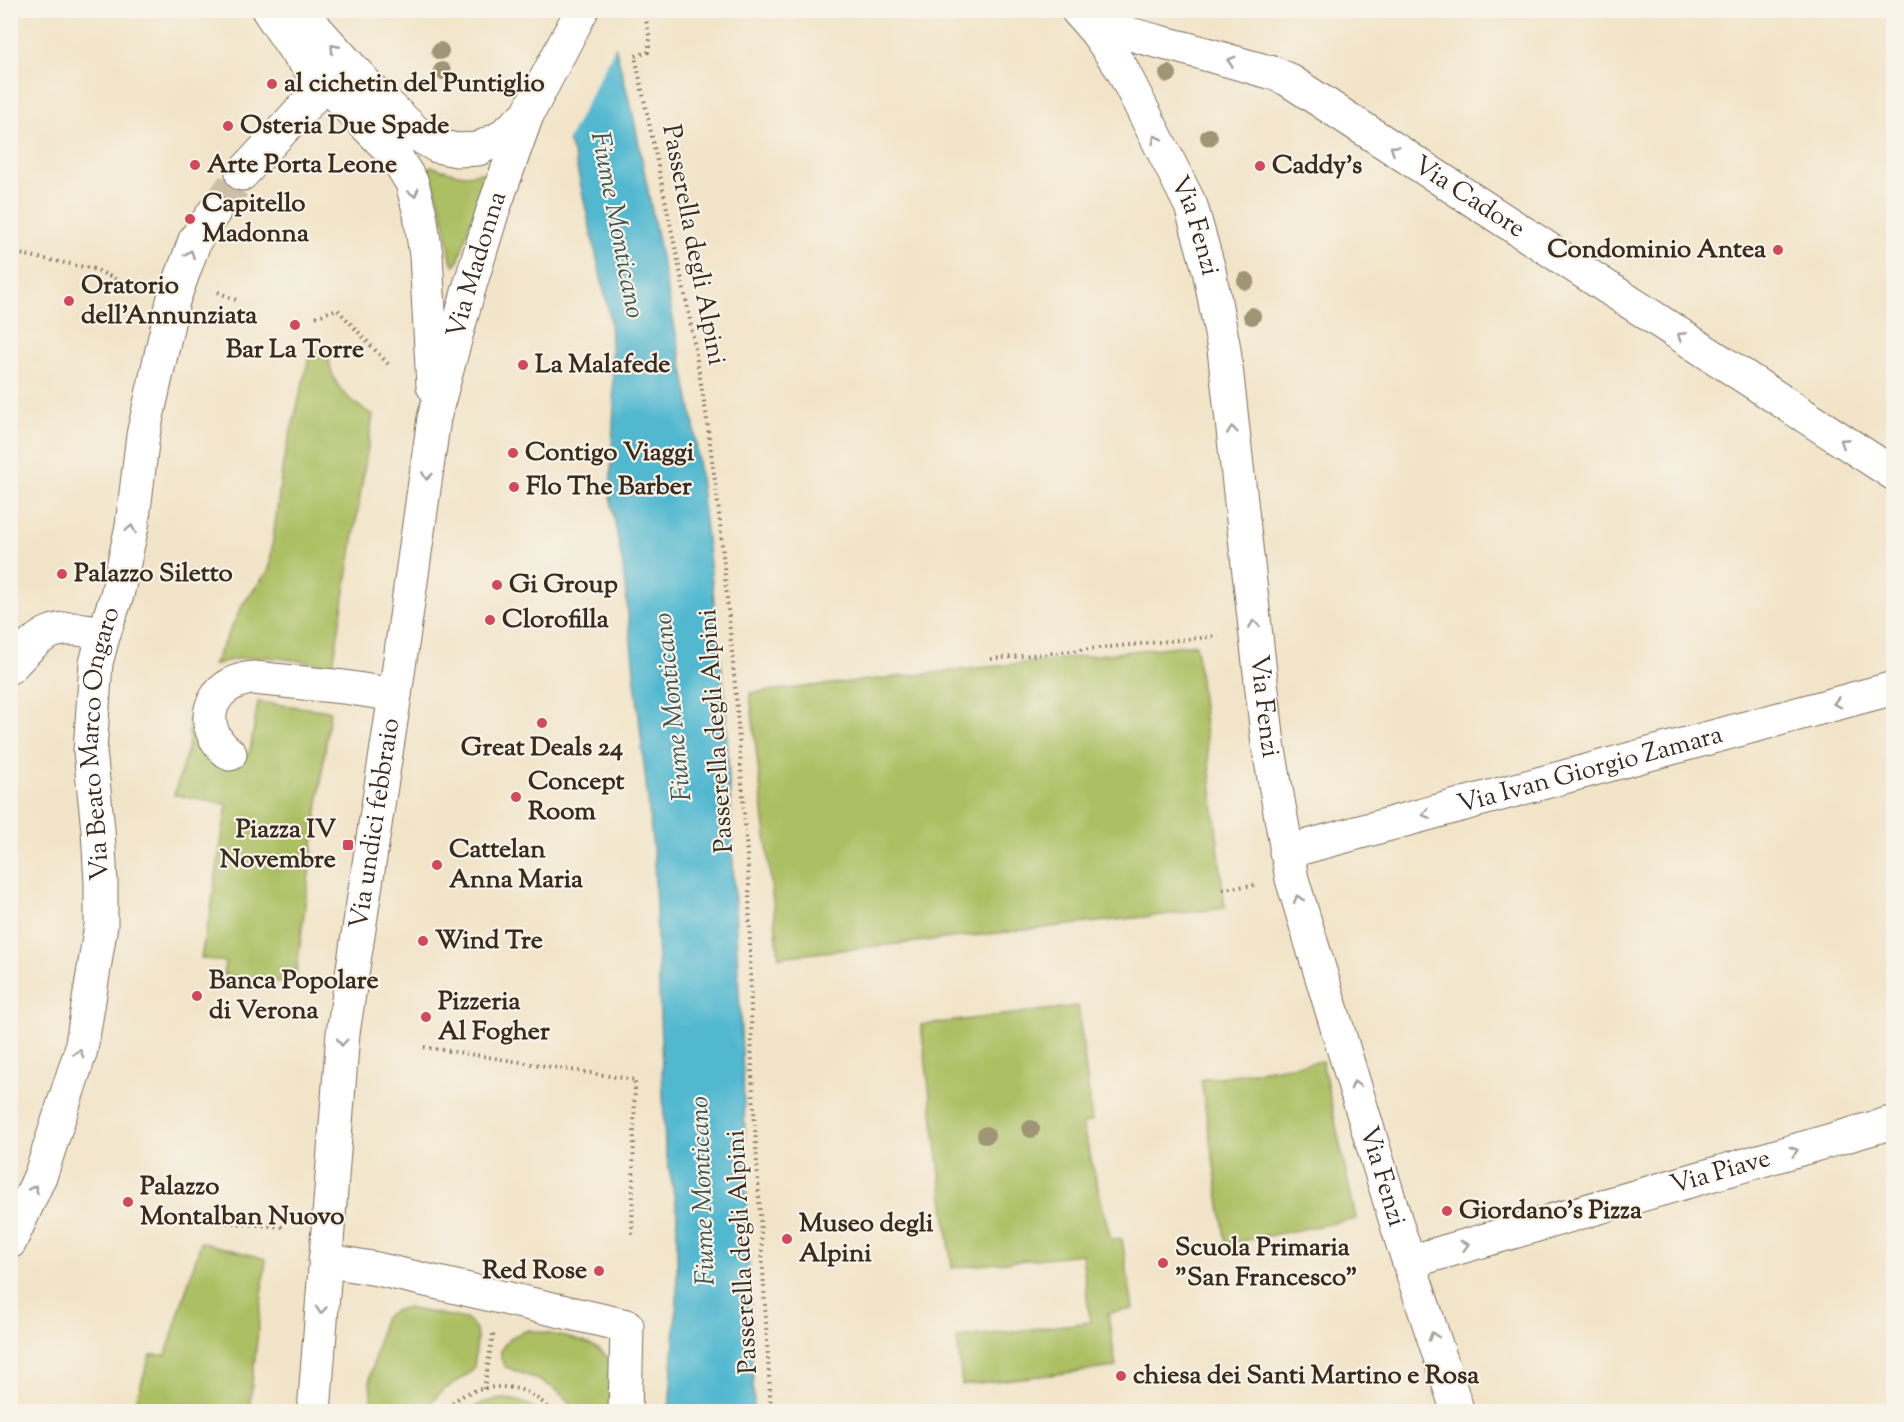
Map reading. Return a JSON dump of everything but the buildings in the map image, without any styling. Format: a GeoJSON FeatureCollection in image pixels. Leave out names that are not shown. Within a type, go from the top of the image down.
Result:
{"type":"FeatureCollection","features":[{"type":"Feature","properties":{"kind":"street"},"geometry":{"type":"LineString","coordinates":[[268,10],[297,53],[395,155],[412,183],[420,213],[426,255],[434,418]]}},
{"type":"Feature","properties":{"kind":"street","name":"Via Madonna"},"geometry":{"type":"LineString","coordinates":[[299,10],[368,86],[421,138],[437,146],[468,150],[500,138],[527,115]]}},
{"type":"Feature","properties":{"kind":"street","name":"Via Madonna"},"geometry":{"type":"LineString","coordinates":[[434,418],[493,210],[527,115],[582,10]]}},
{"type":"Feature","properties":{"kind":"street","name":"Via Fenzi"},"geometry":{"type":"LineString","coordinates":[[1077,10],[1097,33],[1122,69],[1191,206],[1209,270],[1224,350],[1268,744],[1286,852],[1292,879],[1409,1262],[1458,1412]]}},
{"type":"Feature","properties":{"kind":"street","name":"Via Cadore"},"geometry":{"type":"LineString","coordinates":[[1084,10],[1100,22],[1127,34],[1273,73],[1287,79],[1893,474]]}},
{"type":"Feature","properties":{"kind":"street"},"geometry":{"type":"LineString","coordinates":[[242,174],[325,84]]}},
{"type":"Feature","properties":{"kind":"street","name":"Via Beato Marco Ongaro"},"geometry":{"type":"LineString","coordinates":[[10,1242],[41,1174],[81,1050],[101,925],[101,873],[90,751],[96,663],[117,595],[132,526],[143,435],[172,301],[195,240],[214,212]]}},
{"type":"Feature","properties":{"kind":"street","name":"Via undici febbraio"},"geometry":{"type":"LineString","coordinates":[[314,1412],[343,1033],[395,695],[434,418]]}},
{"type":"Feature","properties":{"kind":"street"},"geometry":{"type":"LineString","coordinates":[[10,667],[32,642],[55,630],[68,628],[104,633]]}},
{"type":"Feature","properties":{"kind":"street"},"geometry":{"type":"LineString","coordinates":[[230,754],[214,738],[211,727],[212,706],[222,689],[241,679],[253,678],[344,687],[395,695]]}},
{"type":"Feature","properties":{"kind":"street","name":"Via Ivan Giorgio Zamara"},"geometry":{"type":"LineString","coordinates":[[1286,852],[1893,688]]}},
{"type":"Feature","properties":{"kind":"street","name":"Via Piave"},"geometry":{"type":"LineString","coordinates":[[1409,1262],[1893,1122]]}},
{"type":"Feature","properties":{"kind":"street"},"geometry":{"type":"LineString","coordinates":[[326,1246],[362,1266],[627,1326],[625,1412]]}},
{"type":"Feature","properties":{"kind":"path","name":"Passerella degli Alpini"},"geometry":{"type":"LineString","coordinates":[[644,10],[650,39],[648,52],[635,56],[689,314],[706,413],[720,523],[736,696],[749,884],[752,1074],[771,1412]]}},
{"type":"Feature","properties":{"kind":"path"},"geometry":{"type":"LineString","coordinates":[[10,252],[95,269],[128,286],[172,301]]}},
{"type":"Feature","properties":{"kind":"path"},"geometry":{"type":"LineString","coordinates":[[316,317],[337,309],[390,366]]}},
{"type":"Feature","properties":{"kind":"path"},"geometry":{"type":"LineString","coordinates":[[991,659],[1225,635]]}},
{"type":"Feature","properties":{"kind":"path"},"geometry":{"type":"LineString","coordinates":[[424,1047],[635,1080],[632,1236]]}},
{"type":"Feature","properties":{"kind":"path"},"geometry":{"type":"LineString","coordinates":[[192,1220],[284,1227]]}},
{"type":"Feature","properties":{"kind":"path"},"geometry":{"type":"LineString","coordinates":[[483,1389],[499,1297]]}},
{"type":"Feature","properties":{"kind":"path"},"geometry":{"type":"LineString","coordinates":[[445,1412],[458,1399],[472,1392],[495,1387],[518,1389],[538,1398],[553,1412]]}},
{"type":"Feature","properties":{"kind":"green space"},"geometry":{"type":"Polygon","coordinates":[[[431,166],[448,172],[468,175],[489,174],[490,180],[472,217],[458,262],[454,265],[439,202],[428,168],[431,166]]]}},
{"type":"Feature","properties":{"kind":"green space"},"geometry":{"type":"Polygon","coordinates":[[[311,350],[329,358],[333,377],[343,392],[349,399],[373,415],[333,666],[258,657],[228,660],[213,665],[243,604],[269,570],[283,463],[311,350]]]}},
{"type":"Feature","properties":{"kind":"green space"},"geometry":{"type":"Polygon","coordinates":[[[1196,644],[1225,908],[779,957],[750,693],[1196,644]]]}},
{"type":"Feature","properties":{"kind":"green space"},"geometry":{"type":"Polygon","coordinates":[[[258,702],[330,711],[295,984],[223,975],[225,962],[201,958],[209,922],[227,804],[174,795],[189,744],[189,718],[207,755],[214,763],[219,766],[242,761],[250,751],[258,702]]]}},
{"type":"Feature","properties":{"kind":"green space"},"geometry":{"type":"Polygon","coordinates":[[[1078,1006],[1092,1121],[1082,1124],[1111,1240],[1122,1239],[1133,1309],[1108,1313],[1116,1367],[962,1385],[957,1338],[1090,1322],[1082,1254],[952,1268],[921,1025],[1078,1006]]]}},
{"type":"Feature","properties":{"kind":"green space"},"geometry":{"type":"Polygon","coordinates":[[[1322,1061],[1356,1219],[1226,1244],[1201,1080],[1322,1061]]]}},
{"type":"Feature","properties":{"kind":"green space"},"geometry":{"type":"Polygon","coordinates":[[[201,1242],[266,1259],[249,1411],[133,1411],[150,1355],[166,1355],[201,1242]]]}},
{"type":"Feature","properties":{"kind":"green space"},"geometry":{"type":"Polygon","coordinates":[[[406,1308],[466,1319],[471,1323],[476,1330],[477,1339],[474,1367],[470,1373],[442,1391],[423,1411],[372,1411],[370,1378],[383,1319],[393,1311],[406,1308]]]}},
{"type":"Feature","properties":{"kind":"green space"},"geometry":{"type":"Polygon","coordinates":[[[529,1330],[563,1336],[588,1344],[606,1356],[611,1365],[612,1375],[609,1411],[574,1411],[552,1387],[506,1367],[501,1354],[505,1343],[529,1330]]]}},
{"type":"Feature","properties":{"kind":"green space"},"geometry":{"type":"Polygon","coordinates":[[[502,1399],[530,1405],[538,1411],[469,1411],[484,1402],[502,1399]]]}},
{"type":"Feature","properties":{"kind":"water","name":"Fiume Monticano"},"geometry":{"type":"Polygon","coordinates":[[[520,11],[606,11],[634,119],[694,425],[725,697],[743,1076],[754,1411],[669,1411],[677,1298],[677,1210],[665,1147],[654,858],[623,567],[610,496],[614,404],[610,318],[575,159],[520,11]]]}},
{"type":"Feature","properties":{"kind":"pier"},"geometry":{"type":"Polygon","coordinates":[[[517,10],[609,10],[617,43],[566,144],[517,10]]]}},
{"type":"Feature","properties":{"kind":"tunnel"},"geometry":{"type":"LineString","coordinates":[[214,212],[242,174]]}},
{"type":"Feature","properties":{"kind":"place","name":"al cichetin del Puntiglio"},"geometry":{"type":"Point","coordinates":[272,84]}},
{"type":"Feature","properties":{"kind":"place","name":"Osteria Due Spade"},"geometry":{"type":"Point","coordinates":[228,126]}},
{"type":"Feature","properties":{"kind":"place","name":"Arte Porta Leone"},"geometry":{"type":"Point","coordinates":[195,165]}},
{"type":"Feature","properties":{"kind":"place","name":"Caddy's"},"geometry":{"type":"Point","coordinates":[1260,166]}},
{"type":"Feature","properties":{"kind":"place","name":"Capitello Madonna"},"geometry":{"type":"Point","coordinates":[190,219]}},
{"type":"Feature","properties":{"kind":"place","name":"Condominio Antea"},"geometry":{"type":"Point","coordinates":[1778,250]}},
{"type":"Feature","properties":{"kind":"place","name":"Oratorio dell'Annunziata"},"geometry":{"type":"Point","coordinates":[69,301]}},
{"type":"Feature","properties":{"kind":"place","name":"Bar La Torre"},"geometry":{"type":"Point","coordinates":[295,325]}},
{"type":"Feature","properties":{"kind":"place","name":"La Malafede"},"geometry":{"type":"Point","coordinates":[523,365]}},
{"type":"Feature","properties":{"kind":"place","name":"Contigo Viaggi"},"geometry":{"type":"Point","coordinates":[513,453]}},
{"type":"Feature","properties":{"kind":"place","name":"Flo The Barber"},"geometry":{"type":"Point","coordinates":[514,487]}},
{"type":"Feature","properties":{"kind":"place","name":"Palazzo Siletto"},"geometry":{"type":"Point","coordinates":[62,574]}},
{"type":"Feature","properties":{"kind":"place","name":"Gi Group"},"geometry":{"type":"Point","coordinates":[497,585]}},
{"type":"Feature","properties":{"kind":"place","name":"Clorofilla"},"geometry":{"type":"Point","coordinates":[490,620]}},
{"type":"Feature","properties":{"kind":"place","name":"Great Deals 24"},"geometry":{"type":"Point","coordinates":[542,723]}},
{"type":"Feature","properties":{"kind":"place","name":"Concept Room"},"geometry":{"type":"Point","coordinates":[516,797]}},
{"type":"Feature","properties":{"kind":"place","name":"Piazza IV Novembre"},"geometry":{"type":"Point","coordinates":[348,845]}},
{"type":"Feature","properties":{"kind":"place","name":"Cattelan Anna Maria"},"geometry":{"type":"Point","coordinates":[437,865]}},
{"type":"Feature","properties":{"kind":"place","name":"Wind Tre"},"geometry":{"type":"Point","coordinates":[423,941]}},
{"type":"Feature","properties":{"kind":"place","name":"Banca Popolare di Verona"},"geometry":{"type":"Point","coordinates":[197,996]}},
{"type":"Feature","properties":{"kind":"place","name":"Pizzeria Al Fogher"},"geometry":{"type":"Point","coordinates":[426,1017]}},
{"type":"Feature","properties":{"kind":"place","name":"Palazzo Montalban Nuovo"},"geometry":{"type":"Point","coordinates":[128,1202]}},
{"type":"Feature","properties":{"kind":"place","name":"Giordano's Pizza"},"geometry":{"type":"Point","coordinates":[1447,1211]}},
{"type":"Feature","properties":{"kind":"place","name":"Museo degli Alpini"},"geometry":{"type":"Point","coordinates":[787,1239]}},
{"type":"Feature","properties":{"kind":"place","name":"Scuola Primaria \"San Francesco\""},"geometry":{"type":"Point","coordinates":[1163,1263]}},
{"type":"Feature","properties":{"kind":"place","name":"Red Rose"},"geometry":{"type":"Point","coordinates":[599,1271]}},
{"type":"Feature","properties":{"kind":"place","name":"chiesa dei Santi Martino e Rosa"},"geometry":{"type":"Point","coordinates":[1121,1376]}}]}
